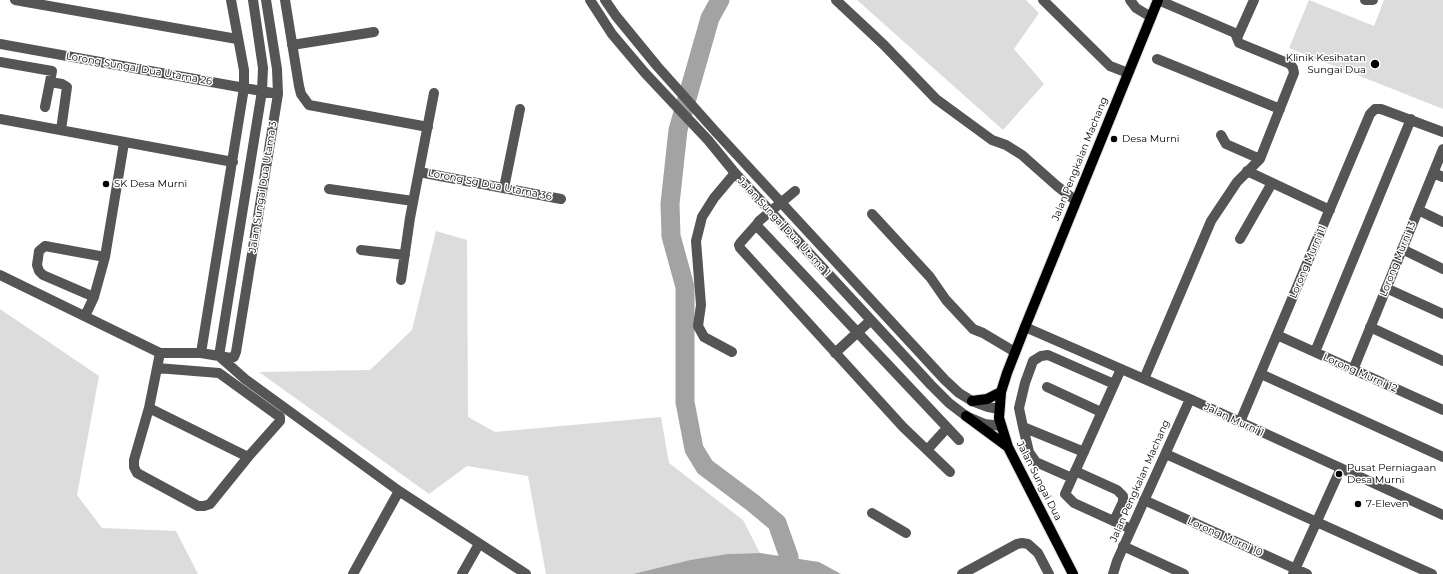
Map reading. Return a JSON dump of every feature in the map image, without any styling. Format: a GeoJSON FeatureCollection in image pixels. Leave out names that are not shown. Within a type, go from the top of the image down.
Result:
{"type":"FeatureCollection","features":[{"type":"Feature","properties":{"kind":"main road","name":"Jalan Pengkalan Machang"},"geometry":{"type":"LineString","coordinates":[[1025,327],[1158,0]]}},
{"type":"Feature","properties":{"kind":"main road","name":"Jalan Sungai Dua"},"geometry":{"type":"LineString","coordinates":[[1025,327],[1001,392],[999,418],[1008,448],[1073,574]]}},
{"type":"Feature","properties":{"kind":"main road"},"geometry":{"type":"LineString","coordinates":[[972,401],[987,399],[1001,392]]}},
{"type":"Feature","properties":{"kind":"main road"},"geometry":{"type":"LineString","coordinates":[[966,416],[1008,448]]}},
{"type":"Feature","properties":{"kind":"street"},"geometry":{"type":"LineString","coordinates":[[15,0],[237,39]]}},
{"type":"Feature","properties":{"kind":"street"},"geometry":{"type":"LineString","coordinates":[[201,353],[244,88],[244,70],[237,39],[231,0]]}},
{"type":"Feature","properties":{"kind":"street","name":"Jalan Sungai Dua Utama 3"},"geometry":{"type":"LineString","coordinates":[[219,356],[262,91],[263,68],[252,0]]}},
{"type":"Feature","properties":{"kind":"street","name":"Jalan Sungai Dua Utama 3"},"geometry":{"type":"LineString","coordinates":[[160,353],[201,353],[231,358],[235,356],[278,94],[277,69],[266,0]]}},
{"type":"Feature","properties":{"kind":"street"},"geometry":{"type":"LineString","coordinates":[[285,0],[302,94],[309,105],[428,127]]}},
{"type":"Feature","properties":{"kind":"street","name":"Jalan Sungai Dua Utama 1"},"geometry":{"type":"LineString","coordinates":[[590,0],[612,34],[645,72],[708,140],[735,173],[931,385],[949,403],[966,416],[985,424],[1001,426]]}},
{"type":"Feature","properties":{"kind":"street","name":"Jalan Sungai Dua Utama 1"},"geometry":{"type":"LineString","coordinates":[[605,0],[616,16],[657,66],[715,131],[945,380],[958,393],[972,401],[988,407],[999,409]]}},
{"type":"Feature","properties":{"kind":"street"},"geometry":{"type":"LineString","coordinates":[[836,0],[884,45],[936,99],[992,140],[1006,145],[1022,155],[1076,201]]}},
{"type":"Feature","properties":{"kind":"street"},"geometry":{"type":"LineString","coordinates":[[1043,0],[1110,66],[1128,73]]}},
{"type":"Feature","properties":{"kind":"street"},"geometry":{"type":"LineString","coordinates":[[1130,0],[1136,8],[1151,17]]}},
{"type":"Feature","properties":{"kind":"street"},"geometry":{"type":"LineString","coordinates":[[1144,379],[1212,221],[1225,198],[1237,182],[1260,159],[1294,73],[1290,64],[1239,43],[1234,33],[1158,0]]}},
{"type":"Feature","properties":{"kind":"street"},"geometry":{"type":"LineString","coordinates":[[1237,38],[1254,0]]}},
{"type":"Feature","properties":{"kind":"street"},"geometry":{"type":"LineString","coordinates":[[1365,0],[1374,0]]}},
{"type":"Feature","properties":{"kind":"street"},"geometry":{"type":"LineString","coordinates":[[292,45],[374,32]]}},
{"type":"Feature","properties":{"kind":"street","name":"Lorong Sungai Dua Utama 26"},"geometry":{"type":"LineString","coordinates":[[0,44],[278,94]]}},
{"type":"Feature","properties":{"kind":"street"},"geometry":{"type":"LineString","coordinates":[[45,107],[56,54]]}},
{"type":"Feature","properties":{"kind":"street"},"geometry":{"type":"LineString","coordinates":[[1158,59],[1280,109]]}},
{"type":"Feature","properties":{"kind":"street"},"geometry":{"type":"LineString","coordinates":[[0,62],[52,71]]}},
{"type":"Feature","properties":{"kind":"street"},"geometry":{"type":"LineString","coordinates":[[50,82],[62,84],[67,87],[68,90],[62,130]]}},
{"type":"Feature","properties":{"kind":"street"},"geometry":{"type":"LineString","coordinates":[[401,280],[413,201],[434,93]]}},
{"type":"Feature","properties":{"kind":"street"},"geometry":{"type":"LineString","coordinates":[[504,188],[520,109]]}},
{"type":"Feature","properties":{"kind":"street","name":"Lorong Murni 11"},"geometry":{"type":"LineString","coordinates":[[1240,422],[1370,114],[1375,109],[1382,109],[1411,120]]}},
{"type":"Feature","properties":{"kind":"street"},"geometry":{"type":"LineString","coordinates":[[0,119],[233,162]]}},
{"type":"Feature","properties":{"kind":"street"},"geometry":{"type":"LineString","coordinates":[[1315,352],[1411,120],[1443,132]]}},
{"type":"Feature","properties":{"kind":"street"},"geometry":{"type":"LineString","coordinates":[[1221,135],[1226,144],[1260,159]]}},
{"type":"Feature","properties":{"kind":"street"},"geometry":{"type":"LineString","coordinates":[[85,316],[94,297],[105,257],[124,143]]}},
{"type":"Feature","properties":{"kind":"street","name":"Lorong Murni 13"},"geometry":{"type":"LineString","coordinates":[[1353,370],[1443,149]]}},
{"type":"Feature","properties":{"kind":"street"},"geometry":{"type":"LineString","coordinates":[[1247,171],[1330,210]]}},
{"type":"Feature","properties":{"kind":"street","name":"Lorong Sg Dua Utama 36"},"geometry":{"type":"LineString","coordinates":[[419,172],[561,199]]}},
{"type":"Feature","properties":{"kind":"street"},"geometry":{"type":"LineString","coordinates":[[732,352],[704,337],[698,326],[701,304],[696,241],[702,217],[714,198],[735,173]]}},
{"type":"Feature","properties":{"kind":"street"},"geometry":{"type":"LineString","coordinates":[[1433,173],[1443,177]]}},
{"type":"Feature","properties":{"kind":"street"},"geometry":{"type":"LineString","coordinates":[[1240,239],[1272,182]]}},
{"type":"Feature","properties":{"kind":"street"},"geometry":{"type":"LineString","coordinates":[[329,189],[413,201]]}},
{"type":"Feature","properties":{"kind":"street"},"geometry":{"type":"LineString","coordinates":[[795,191],[757,224],[741,242],[739,245],[740,248],[903,427],[950,472]]}},
{"type":"Feature","properties":{"kind":"street"},"geometry":{"type":"LineString","coordinates":[[1418,210],[1443,222]]}},
{"type":"Feature","properties":{"kind":"street"},"geometry":{"type":"LineString","coordinates":[[872,214],[930,277],[946,300],[973,329],[983,333],[1015,352]]}},
{"type":"Feature","properties":{"kind":"street"},"geometry":{"type":"LineString","coordinates":[[757,224],[759,228],[857,333],[959,440]]}},
{"type":"Feature","properties":{"kind":"street"},"geometry":{"type":"LineString","coordinates":[[94,297],[43,275],[39,271],[37,265],[39,251],[45,246],[105,257]]}},
{"type":"Feature","properties":{"kind":"street"},"geometry":{"type":"LineString","coordinates":[[1402,249],[1443,269]]}},
{"type":"Feature","properties":{"kind":"street"},"geometry":{"type":"LineString","coordinates":[[361,250],[405,255]]}},
{"type":"Feature","properties":{"kind":"street"},"geometry":{"type":"LineString","coordinates":[[0,276],[160,353],[157,368],[149,408],[134,460],[134,467],[138,473],[198,506],[210,504],[248,456],[280,421],[280,417],[278,414],[219,373],[157,368]]}},
{"type":"Feature","properties":{"kind":"street"},"geometry":{"type":"LineString","coordinates":[[1386,288],[1443,314]]}},
{"type":"Feature","properties":{"kind":"street"},"geometry":{"type":"LineString","coordinates":[[835,353],[871,320]]}},
{"type":"Feature","properties":{"kind":"street","name":"Jalan Murni 1"},"geometry":{"type":"LineString","coordinates":[[1025,327],[1190,399],[1443,515]]}},
{"type":"Feature","properties":{"kind":"street"},"geometry":{"type":"LineString","coordinates":[[1370,327],[1443,361]]}},
{"type":"Feature","properties":{"kind":"street","name":"Lorong Murni 12"},"geometry":{"type":"LineString","coordinates":[[1277,335],[1443,410]]}},
{"type":"Feature","properties":{"kind":"street"},"geometry":{"type":"LineString","coordinates":[[1114,384],[1048,355],[1041,356],[1033,361],[1025,383],[1019,408],[1029,452],[1036,462],[1117,490],[1123,496],[1123,502],[1114,521]]}},
{"type":"Feature","properties":{"kind":"street"},"geometry":{"type":"LineString","coordinates":[[219,356],[245,379],[399,491],[526,574]]}},
{"type":"Feature","properties":{"kind":"street"},"geometry":{"type":"LineString","coordinates":[[1121,369],[1065,494],[1074,503],[1131,529]]}},
{"type":"Feature","properties":{"kind":"street"},"geometry":{"type":"LineString","coordinates":[[1261,374],[1443,457]]}},
{"type":"Feature","properties":{"kind":"street"},"geometry":{"type":"LineString","coordinates":[[1047,387],[1102,412]]}},
{"type":"Feature","properties":{"kind":"street","name":"Jalan Pengkalan Machang"},"geometry":{"type":"LineString","coordinates":[[1114,574],[1123,546],[1190,399]]}},
{"type":"Feature","properties":{"kind":"street"},"geometry":{"type":"LineString","coordinates":[[149,408],[248,456]]}},
{"type":"Feature","properties":{"kind":"street"},"geometry":{"type":"LineString","coordinates":[[1023,427],[1084,452]]}},
{"type":"Feature","properties":{"kind":"street"},"geometry":{"type":"LineString","coordinates":[[927,450],[947,428]]}},
{"type":"Feature","properties":{"kind":"street"},"geometry":{"type":"LineString","coordinates":[[1166,454],[1316,523],[1432,574]]}},
{"type":"Feature","properties":{"kind":"street"},"geometry":{"type":"LineString","coordinates":[[1295,571],[1341,468]]}},
{"type":"Feature","properties":{"kind":"street"},"geometry":{"type":"LineString","coordinates":[[353,574],[399,491]]}},
{"type":"Feature","properties":{"kind":"street","name":"Lorong Murni 10"},"geometry":{"type":"LineString","coordinates":[[1144,500],[1295,571],[1307,574]]}},
{"type":"Feature","properties":{"kind":"street"},"geometry":{"type":"LineString","coordinates":[[872,513],[906,533]]}},
{"type":"Feature","properties":{"kind":"street"},"geometry":{"type":"LineString","coordinates":[[962,574],[1017,544],[1022,543],[1028,544],[1038,553],[1049,574]]}},
{"type":"Feature","properties":{"kind":"street"},"geometry":{"type":"LineString","coordinates":[[462,574],[479,544]]}},
{"type":"Feature","properties":{"kind":"street"},"geometry":{"type":"LineString","coordinates":[[1123,546],[1184,574]]}},
{"type":"Feature","properties":{"kind":"shaded area"},"geometry":{"type":"Polygon","coordinates":[[[857,0],[1026,0],[1039,13],[1014,49],[1044,84],[1003,130],[857,0]]]}},
{"type":"Feature","properties":{"kind":"shaded area","name":"Klinik Kesihatan Sungai Dua"},"geometry":{"type":"Polygon","coordinates":[[[1309,0],[1374,26],[1384,0],[1443,0],[1443,109],[1289,48],[1309,0]]]}},
{"type":"Feature","properties":{"kind":"shaded area"},"geometry":{"type":"Polygon","coordinates":[[[436,231],[467,240],[468,417],[495,432],[661,417],[669,463],[743,520],[760,553],[727,554],[690,560],[633,574],[546,574],[528,476],[467,466],[429,494],[259,372],[370,370],[412,330],[436,231]]]}},
{"type":"Feature","properties":{"kind":"shaded area"},"geometry":{"type":"Polygon","coordinates":[[[0,309],[99,376],[77,495],[102,528],[176,531],[198,574],[0,574],[0,309]]]}},
{"type":"Feature","properties":{"kind":"shaded area"},"geometry":{"type":"Polygon","coordinates":[[[760,553],[819,562],[841,574],[633,574],[690,560],[727,554],[760,553]]]}},
{"type":"Feature","properties":{"kind":"waterway"},"geometry":{"type":"LineString","coordinates":[[720,0],[710,18],[678,130],[670,204],[671,236],[685,287],[685,402],[694,449],[705,467],[777,523],[789,557],[789,574]]}},
{"type":"Feature","properties":{"kind":"place","name":"Klinik Kesihatan Sungai Dua"},"geometry":{"type":"Point","coordinates":[1375,64]}},
{"type":"Feature","properties":{"kind":"place","name":"Desa Murni"},"geometry":{"type":"Point","coordinates":[1114,139]}},
{"type":"Feature","properties":{"kind":"place","name":"SK Desa Murni"},"geometry":{"type":"Point","coordinates":[106,184]}},
{"type":"Feature","properties":{"kind":"place","name":"Pusat Perniagaan Desa Murni"},"geometry":{"type":"Point","coordinates":[1339,474]}},
{"type":"Feature","properties":{"kind":"place","name":"7-Eleven"},"geometry":{"type":"Point","coordinates":[1358,504]}}]}
